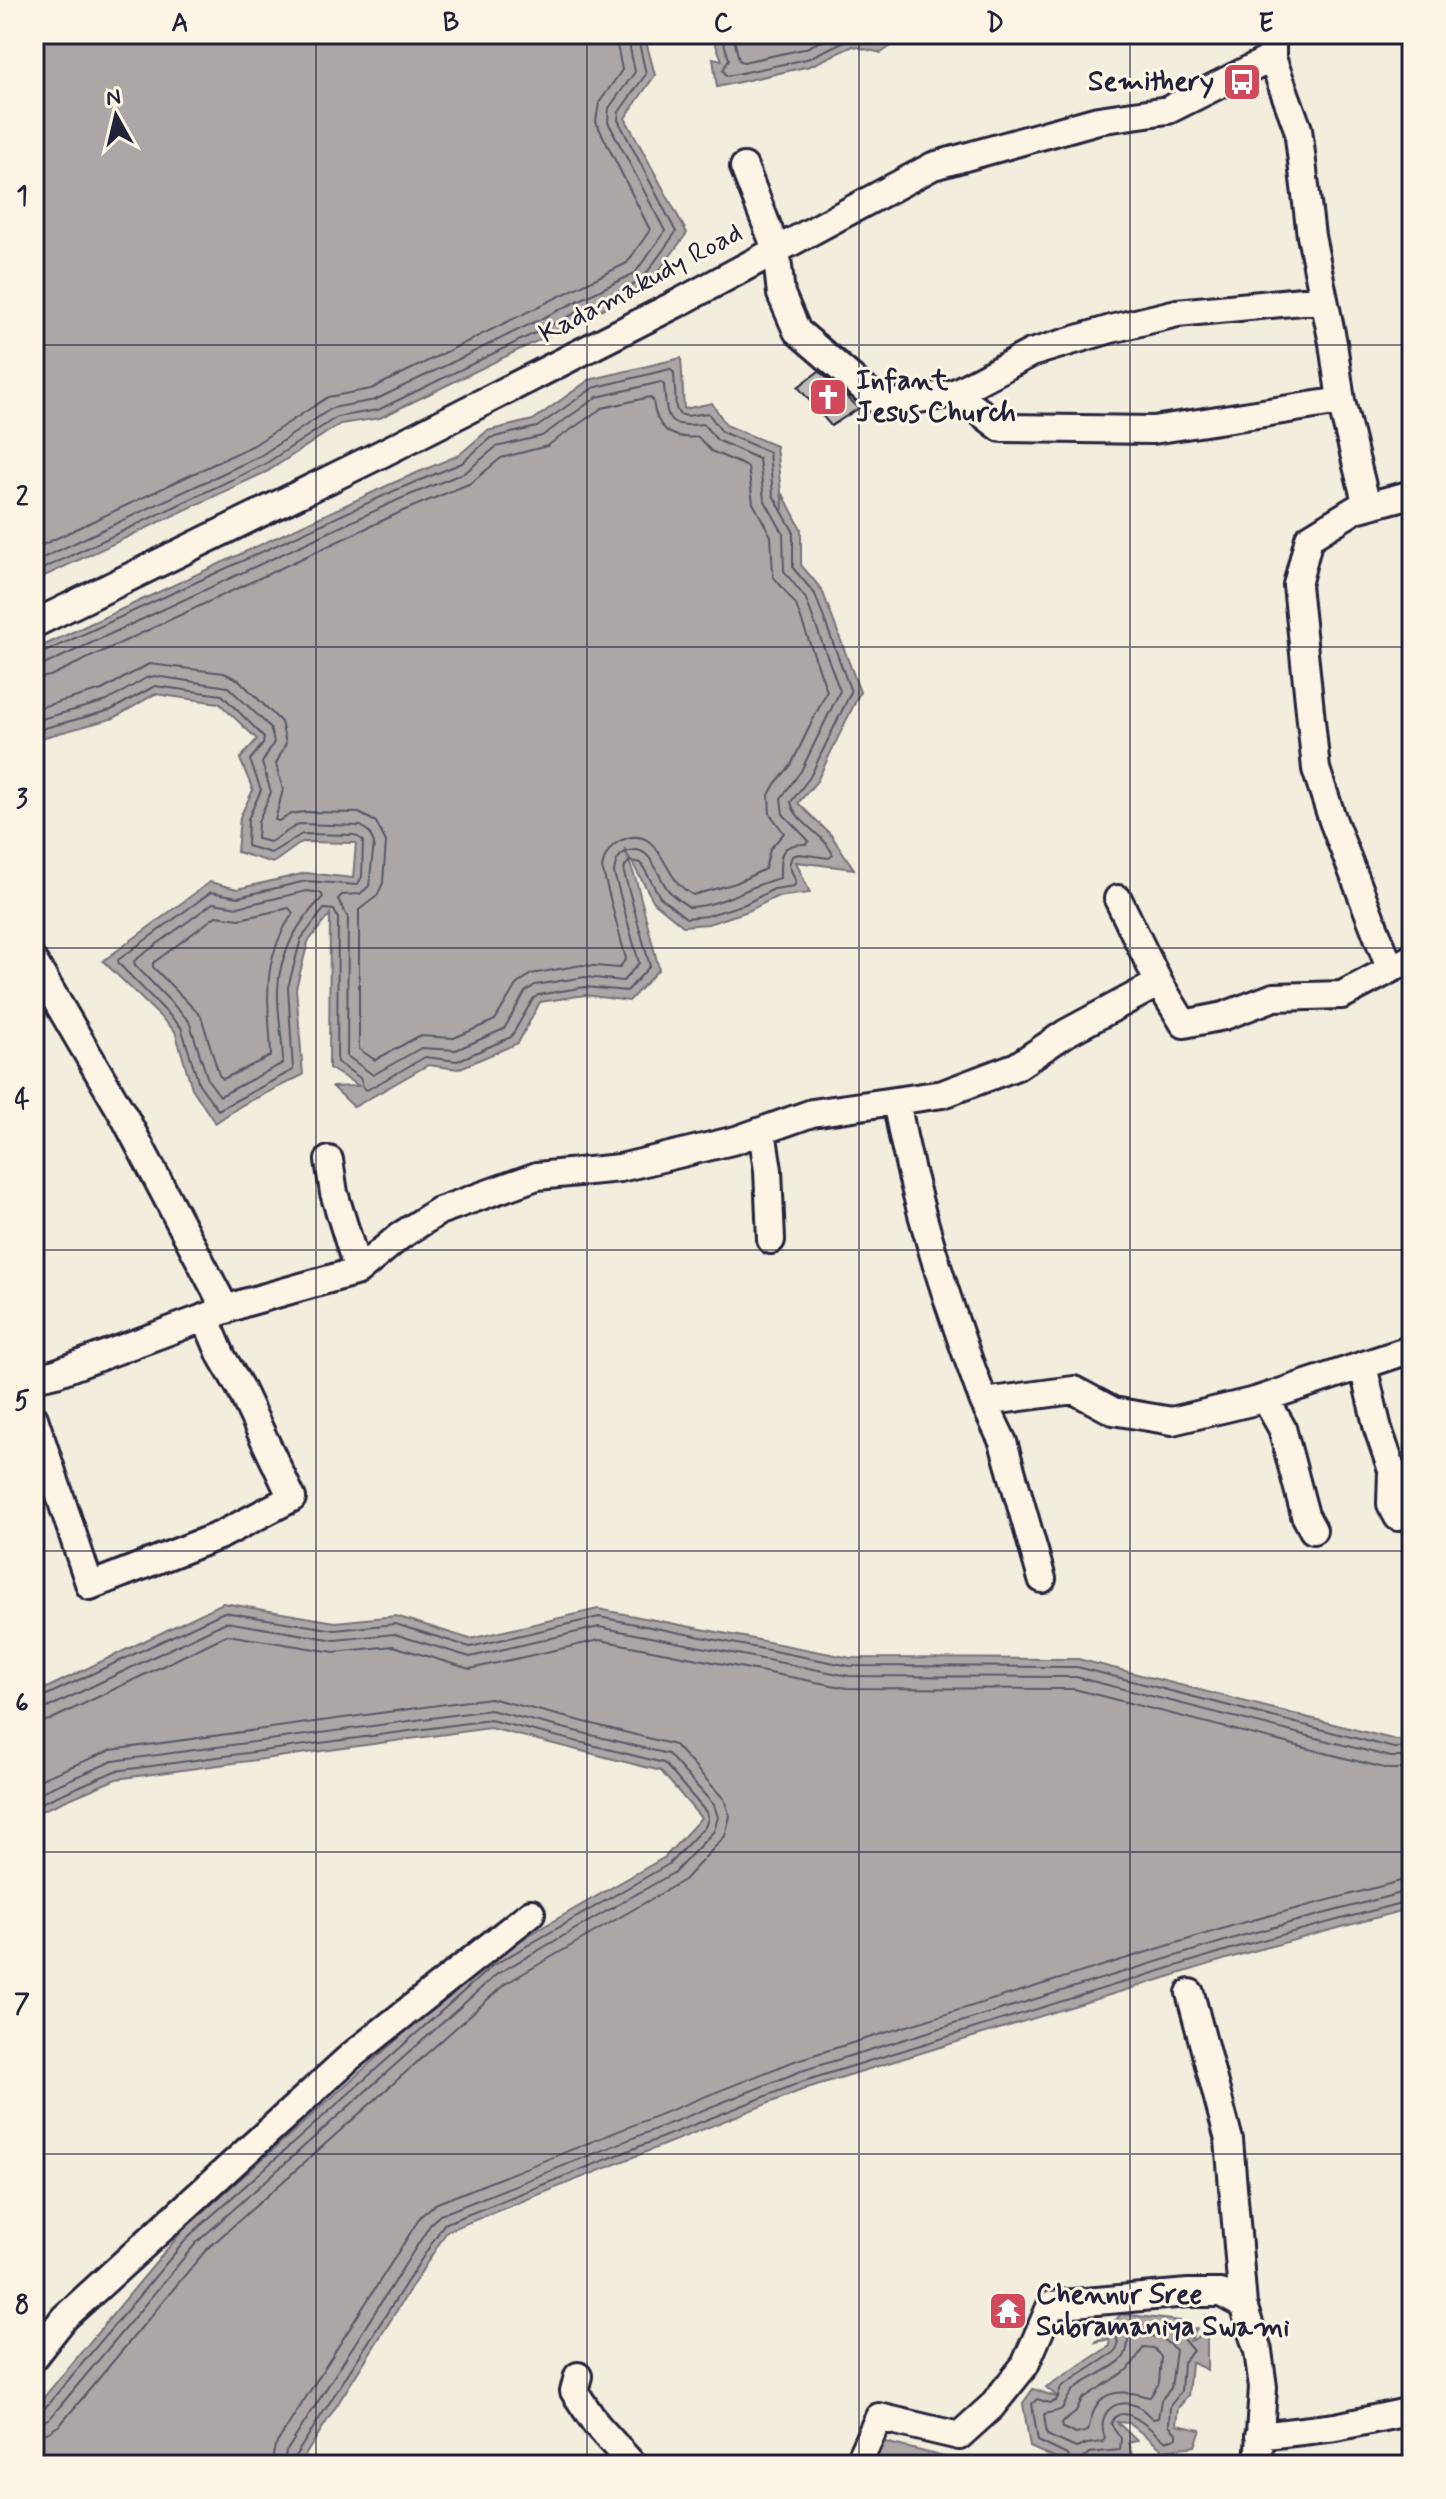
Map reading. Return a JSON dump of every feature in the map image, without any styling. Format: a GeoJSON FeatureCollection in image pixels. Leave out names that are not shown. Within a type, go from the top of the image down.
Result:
{"type":"FeatureCollection","features":[{"type":"Feature","properties":{"kind":"street","name":"Kadamakudy Road"},"geometry":{"type":"LineString","coordinates":[[34,624],[383,453],[682,301],[933,166],[1098,120],[1168,110],[1272,46]]}},
{"type":"Feature","properties":{"kind":"street"},"geometry":{"type":"LineString","coordinates":[[1272,46],[1298,129],[1311,236],[1333,343],[1341,401],[1367,506]]}},
{"type":"Feature","properties":{"kind":"street"},"geometry":{"type":"LineString","coordinates":[[744,167],[776,249],[781,294],[797,331],[883,405],[955,393],[1031,353],[1177,313],[1323,299]]}},
{"type":"Feature","properties":{"kind":"street"},"geometry":{"type":"LineString","coordinates":[[955,393],[1001,428],[1153,430],[1341,401]]}},
{"type":"Feature","properties":{"kind":"street"},"geometry":{"type":"LineString","coordinates":[[1118,899],[1159,983],[1184,1024],[1224,1016],[1274,997],[1342,995],[1401,963],[1333,821],[1316,769],[1297,585],[1309,538],[1356,509],[1412,494]]}},
{"type":"Feature","properties":{"kind":"street"},"geometry":{"type":"LineString","coordinates":[[34,962],[125,1118],[215,1313],[222,1357],[292,1498],[221,1535],[90,1586],[34,1418]]}},
{"type":"Feature","properties":{"kind":"street"},"geometry":{"type":"LineString","coordinates":[[34,1378],[56,1373],[215,1313],[358,1271],[400,1236],[439,1211],[537,1176],[620,1168],[736,1140],[812,1113],[943,1094],[1017,1066],[1066,1033],[1159,983]]}},
{"type":"Feature","properties":{"kind":"street"},"geometry":{"type":"LineString","coordinates":[[896,1101],[905,1150],[943,1291],[984,1402],[1003,1442],[1042,1579]]}},
{"type":"Feature","properties":{"kind":"street"},"geometry":{"type":"LineString","coordinates":[[762,1131],[768,1170],[771,1240]]}},
{"type":"Feature","properties":{"kind":"street"},"geometry":{"type":"LineString","coordinates":[[329,1160],[334,1193],[358,1271]]}},
{"type":"Feature","properties":{"kind":"street"},"geometry":{"type":"LineString","coordinates":[[984,1402],[1074,1390],[1113,1411],[1172,1421],[1265,1398],[1412,1349]]}},
{"type":"Feature","properties":{"kind":"street"},"geometry":{"type":"LineString","coordinates":[[1363,1366],[1375,1418],[1392,1470],[1391,1504],[1398,1517]]}},
{"type":"Feature","properties":{"kind":"street"},"geometry":{"type":"LineString","coordinates":[[1265,1398],[1282,1428],[1305,1515],[1313,1530]]}},
{"type":"Feature","properties":{"kind":"street"},"geometry":{"type":"LineString","coordinates":[[34,2356],[64,2318],[351,2056],[531,1913]]}},
{"type":"Feature","properties":{"kind":"street"},"geometry":{"type":"LineString","coordinates":[[1190,1993],[1229,2140],[1243,2305],[1258,2351],[1263,2387],[1258,2465]]}},
{"type":"Feature","properties":{"kind":"street"},"geometry":{"type":"LineString","coordinates":[[857,2465],[879,2417],[959,2436],[991,2407],[1025,2365],[1051,2305],[1221,2293],[1243,2305]]}},
{"type":"Feature","properties":{"kind":"street"},"geometry":{"type":"LineString","coordinates":[[578,2376],[574,2391],[596,2424],[633,2465]]}},
{"type":"Feature","properties":{"kind":"street"},"geometry":{"type":"LineString","coordinates":[[1259,2436],[1336,2427],[1412,2411]]}},
{"type":"Feature","properties":{"kind":"water"},"geometry":{"type":"Polygon","coordinates":[[[34,34],[644,34],[655,75],[625,118],[687,233],[647,287],[380,418],[340,424],[268,471],[34,581],[34,34]]]}},
{"type":"Feature","properties":{"kind":"water"},"geometry":{"type":"Polygon","coordinates":[[[722,34],[894,34],[894,44],[881,53],[853,46],[810,66],[717,87],[713,58],[722,60],[714,40],[722,34]]]}},
{"type":"Feature","properties":{"kind":"water"},"geometry":{"type":"Polygon","coordinates":[[[681,358],[684,409],[712,403],[726,425],[776,446],[783,510],[783,494],[801,529],[801,565],[822,590],[860,692],[817,781],[798,803],[831,835],[854,869],[796,862],[810,893],[776,897],[748,911],[708,924],[683,926],[654,902],[624,848],[636,880],[659,969],[629,1001],[585,995],[540,1002],[518,1043],[458,1069],[428,1065],[354,1107],[333,1087],[359,1086],[329,1068],[330,914],[308,942],[296,988],[303,1075],[242,1105],[215,1123],[192,1088],[175,1031],[103,961],[210,882],[237,889],[306,873],[353,878],[356,843],[302,842],[273,863],[237,852],[240,817],[253,790],[240,759],[257,739],[219,703],[155,694],[114,718],[34,740],[34,650],[459,455],[487,431],[533,420],[589,380],[681,358]]]}},
{"type":"Feature","properties":{"kind":"water"},"geometry":{"type":"Polygon","coordinates":[[[223,1603],[335,1622],[396,1616],[470,1639],[598,1609],[851,1658],[1078,1659],[1396,1740],[1412,1739],[1412,1908],[1246,1953],[807,2088],[447,2231],[299,2465],[34,2465],[34,2409],[184,2229],[487,1959],[665,1857],[701,1818],[661,1771],[490,1728],[116,1779],[34,1814],[34,1694],[223,1603]]]}},
{"type":"Feature","properties":{"kind":"water"},"geometry":{"type":"Polygon","coordinates":[[[1121,2314],[1181,2321],[1176,2331],[1197,2328],[1190,2341],[1207,2334],[1207,2370],[1191,2362],[1188,2396],[1178,2408],[1176,2425],[1201,2430],[1195,2446],[1163,2450],[1129,2423],[1117,2422],[1137,2441],[1128,2443],[1136,2465],[1116,2465],[1113,2459],[1067,2464],[1030,2447],[1023,2403],[1033,2389],[1059,2398],[1046,2387],[1110,2346],[1109,2339],[1096,2342],[1121,2314]]]}},
{"type":"Feature","properties":{"kind":"water"},"geometry":{"type":"Polygon","coordinates":[[[881,2441],[976,2465],[870,2465],[881,2441]]]}},
{"type":"Feature","properties":{"kind":"building","name":"Infant Jesus Church"},"geometry":{"type":"Polygon","coordinates":[[[819,371],[859,408],[831,426],[798,387],[819,371]]]}},
{"type":"Feature","properties":{"kind":"place","name":"Semithery"},"geometry":{"type":"Point","coordinates":[1242,82]}},
{"type":"Feature","properties":{"kind":"place","name":"Infant Jesus Church"},"geometry":{"type":"Point","coordinates":[828,397]}},
{"type":"Feature","properties":{"kind":"place","name":"Chennur Sree Subramaniya Swami"},"geometry":{"type":"Point","coordinates":[1008,2311]}}]}
